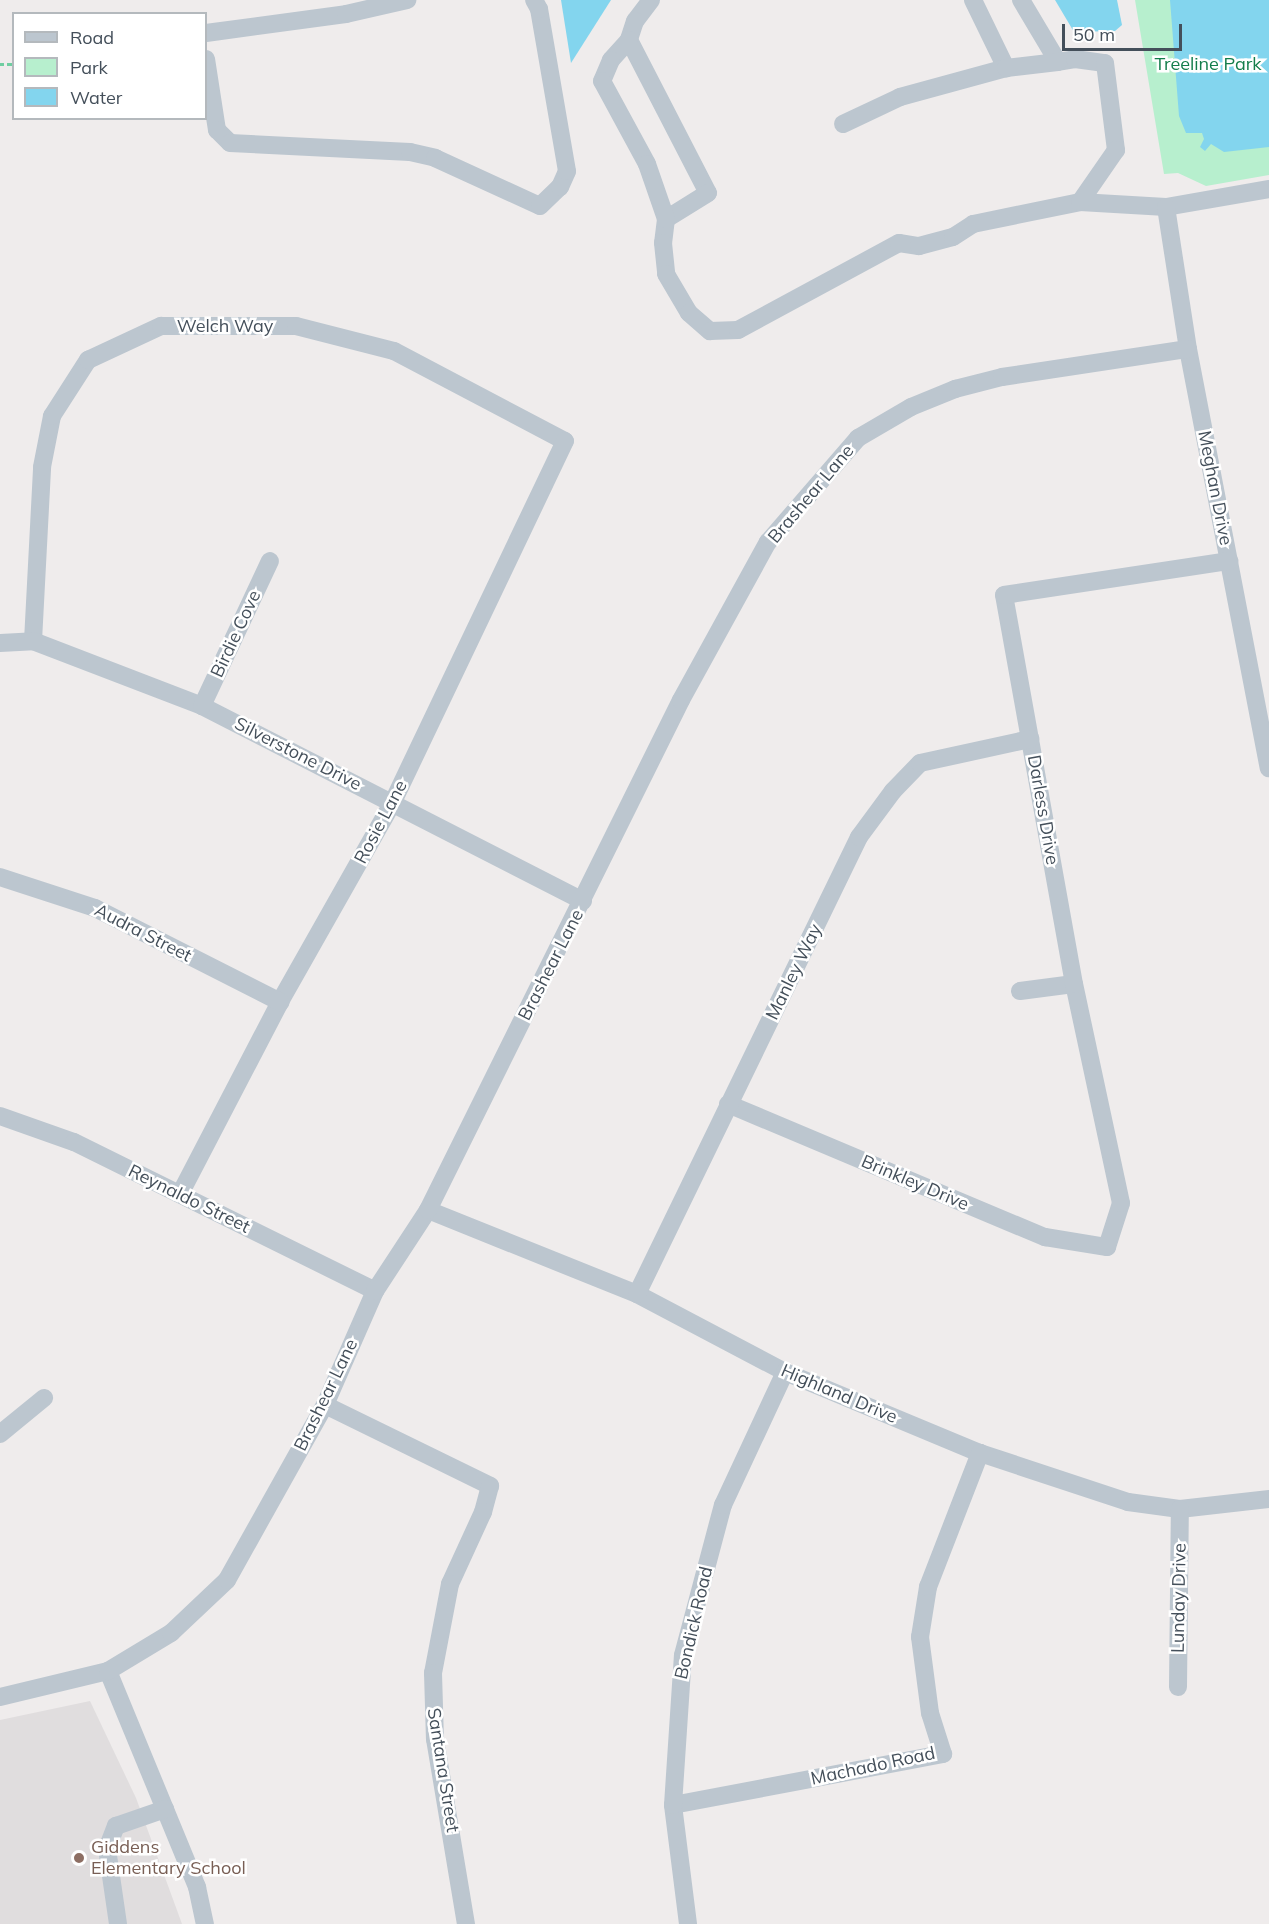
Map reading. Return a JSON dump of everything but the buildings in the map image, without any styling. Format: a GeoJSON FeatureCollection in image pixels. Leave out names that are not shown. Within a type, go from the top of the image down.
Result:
{"type":"FeatureCollection","features":[{"type":"Feature","properties":{"kind":"street"},"geometry":{"type":"LineString","coordinates":[[207,33],[345,7],[407,0]]}},
{"type":"Feature","properties":{"kind":"street"},"geometry":{"type":"LineString","coordinates":[[207,65],[217,130],[230,143],[410,152],[435,158],[540,206],[560,187],[567,171],[539,9],[534,0]]}},
{"type":"Feature","properties":{"kind":"street"},"geometry":{"type":"LineString","coordinates":[[651,0],[635,21],[629,40],[611,60],[602,81],[646,164],[666,219],[663,243],[666,274],[689,313],[710,331],[738,330],[899,243],[919,246],[953,237],[973,224],[1080,202],[1166,207],[1269,189]]}},
{"type":"Feature","properties":{"kind":"street"},"geometry":{"type":"LineString","coordinates":[[973,0],[1006,68]]}},
{"type":"Feature","properties":{"kind":"street"},"geometry":{"type":"LineString","coordinates":[[1021,0],[1058,62]]}},
{"type":"Feature","properties":{"kind":"street"},"geometry":{"type":"LineString","coordinates":[[629,40],[708,193],[666,219]]}},
{"type":"Feature","properties":{"kind":"street"},"geometry":{"type":"LineString","coordinates":[[843,123],[900,97],[1006,68],[1075,59],[1105,63],[1116,130],[1116,150],[1080,202]]}},
{"type":"Feature","properties":{"kind":"street","name":"Meghan Drive"},"geometry":{"type":"LineString","coordinates":[[1166,207],[1188,349],[1266,736],[1269,768]]}},
{"type":"Feature","properties":{"kind":"street","name":"Welch Way"},"geometry":{"type":"LineString","coordinates":[[33,641],[42,467],[52,416],[88,360],[161,326],[296,326],[394,351],[565,441]]}},
{"type":"Feature","properties":{"kind":"street","name":"Brashear Lane"},"geometry":{"type":"LineString","coordinates":[[0,1697],[108,1671],[171,1634],[227,1580],[325,1405],[375,1291],[428,1210],[681,700],[768,542],[858,438],[911,407],[955,389],[1002,377],[1188,349]]}},
{"type":"Feature","properties":{"kind":"street","name":"Rosie Lane"},"geometry":{"type":"LineString","coordinates":[[180,1194],[280,1002],[393,802],[565,441]]}},
{"type":"Feature","properties":{"kind":"street","name":"Birdie Cove"},"geometry":{"type":"LineString","coordinates":[[202,706],[270,561]]}},
{"type":"Feature","properties":{"kind":"street","name":"Darless Drive"},"geometry":{"type":"LineString","coordinates":[[1107,1247],[1120,1203],[1074,984],[1004,596],[1229,561]]}},
{"type":"Feature","properties":{"kind":"street","name":"Silverstone Drive"},"geometry":{"type":"LineString","coordinates":[[0,643],[33,641],[202,706],[583,901]]}},
{"type":"Feature","properties":{"kind":"street","name":"Manley Way"},"geometry":{"type":"LineString","coordinates":[[637,1294],[728,1104],[803,958],[859,837],[893,791],[920,763],[1030,740]]}},
{"type":"Feature","properties":{"kind":"street","name":"Audra Street"},"geometry":{"type":"LineString","coordinates":[[0,877],[95,908],[280,1002]]}},
{"type":"Feature","properties":{"kind":"street"},"geometry":{"type":"LineString","coordinates":[[1020,991],[1074,984]]}},
{"type":"Feature","properties":{"kind":"street","name":"Brinkley Drive"},"geometry":{"type":"LineString","coordinates":[[728,1104],[1045,1237],[1107,1247]]}},
{"type":"Feature","properties":{"kind":"street","name":"Reynaldo Street"},"geometry":{"type":"LineString","coordinates":[[0,1116],[74,1142],[375,1291]]}},
{"type":"Feature","properties":{"kind":"street","name":"Highland Drive"},"geometry":{"type":"LineString","coordinates":[[428,1210],[637,1294],[785,1372],[980,1453],[1128,1502],[1180,1509],[1269,1499]]}},
{"type":"Feature","properties":{"kind":"street","name":"Bondick Road"},"geometry":{"type":"LineString","coordinates":[[688,1924],[673,1805],[683,1655],[723,1505],[785,1372]]}},
{"type":"Feature","properties":{"kind":"street"},"geometry":{"type":"LineString","coordinates":[[0,1434],[44,1398]]}},
{"type":"Feature","properties":{"kind":"street","name":"Santana Street"},"geometry":{"type":"LineString","coordinates":[[325,1405],[490,1486],[483,1512],[450,1584],[433,1673],[435,1738],[466,1924]]}},
{"type":"Feature","properties":{"kind":"street","name":"Machado Road"},"geometry":{"type":"LineString","coordinates":[[673,1805],[943,1754],[930,1713],[920,1637],[928,1587],[980,1453]]}},
{"type":"Feature","properties":{"kind":"street","name":"Lunday Drive"},"geometry":{"type":"LineString","coordinates":[[1178,1688],[1180,1509]]}},
{"type":"Feature","properties":{"kind":"street"},"geometry":{"type":"LineString","coordinates":[[108,1671],[197,1887],[205,1924]]}},
{"type":"Feature","properties":{"kind":"street"},"geometry":{"type":"LineString","coordinates":[[118,1924],[107,1849],[116,1827],[165,1809]]}},
{"type":"Feature","properties":{"kind":"shaded area","name":"Giddens Elementary School"},"geometry":{"type":"Polygon","coordinates":[[[90,1701],[136,1798],[182,1924],[0,1924],[0,1720],[90,1701]]]}},
{"type":"Feature","properties":{"kind":"green space","name":"Treeline Park"},"geometry":{"type":"Polygon","coordinates":[[[1135,0],[1269,0],[1269,175],[1206,186],[1178,173],[1164,174],[1135,0]]]}},
{"type":"Feature","properties":{"kind":"water"},"geometry":{"type":"Polygon","coordinates":[[[561,0],[611,0],[571,63],[561,0]]]}},
{"type":"Feature","properties":{"kind":"water"},"geometry":{"type":"Polygon","coordinates":[[[1055,0],[1117,0],[1122,25],[1115,31],[1074,32],[1055,0]]]}},
{"type":"Feature","properties":{"kind":"water","name":"Treeline Park"},"geometry":{"type":"Polygon","coordinates":[[[1170,0],[1269,0],[1269,147],[1224,152],[1211,144],[1205,151],[1200,147],[1204,139],[1202,133],[1186,133],[1179,116],[1170,0]]]}},
{"type":"Feature","properties":{"kind":"place","name":"Giddens Elementary School"},"geometry":{"type":"Point","coordinates":[79,1858]}}]}
